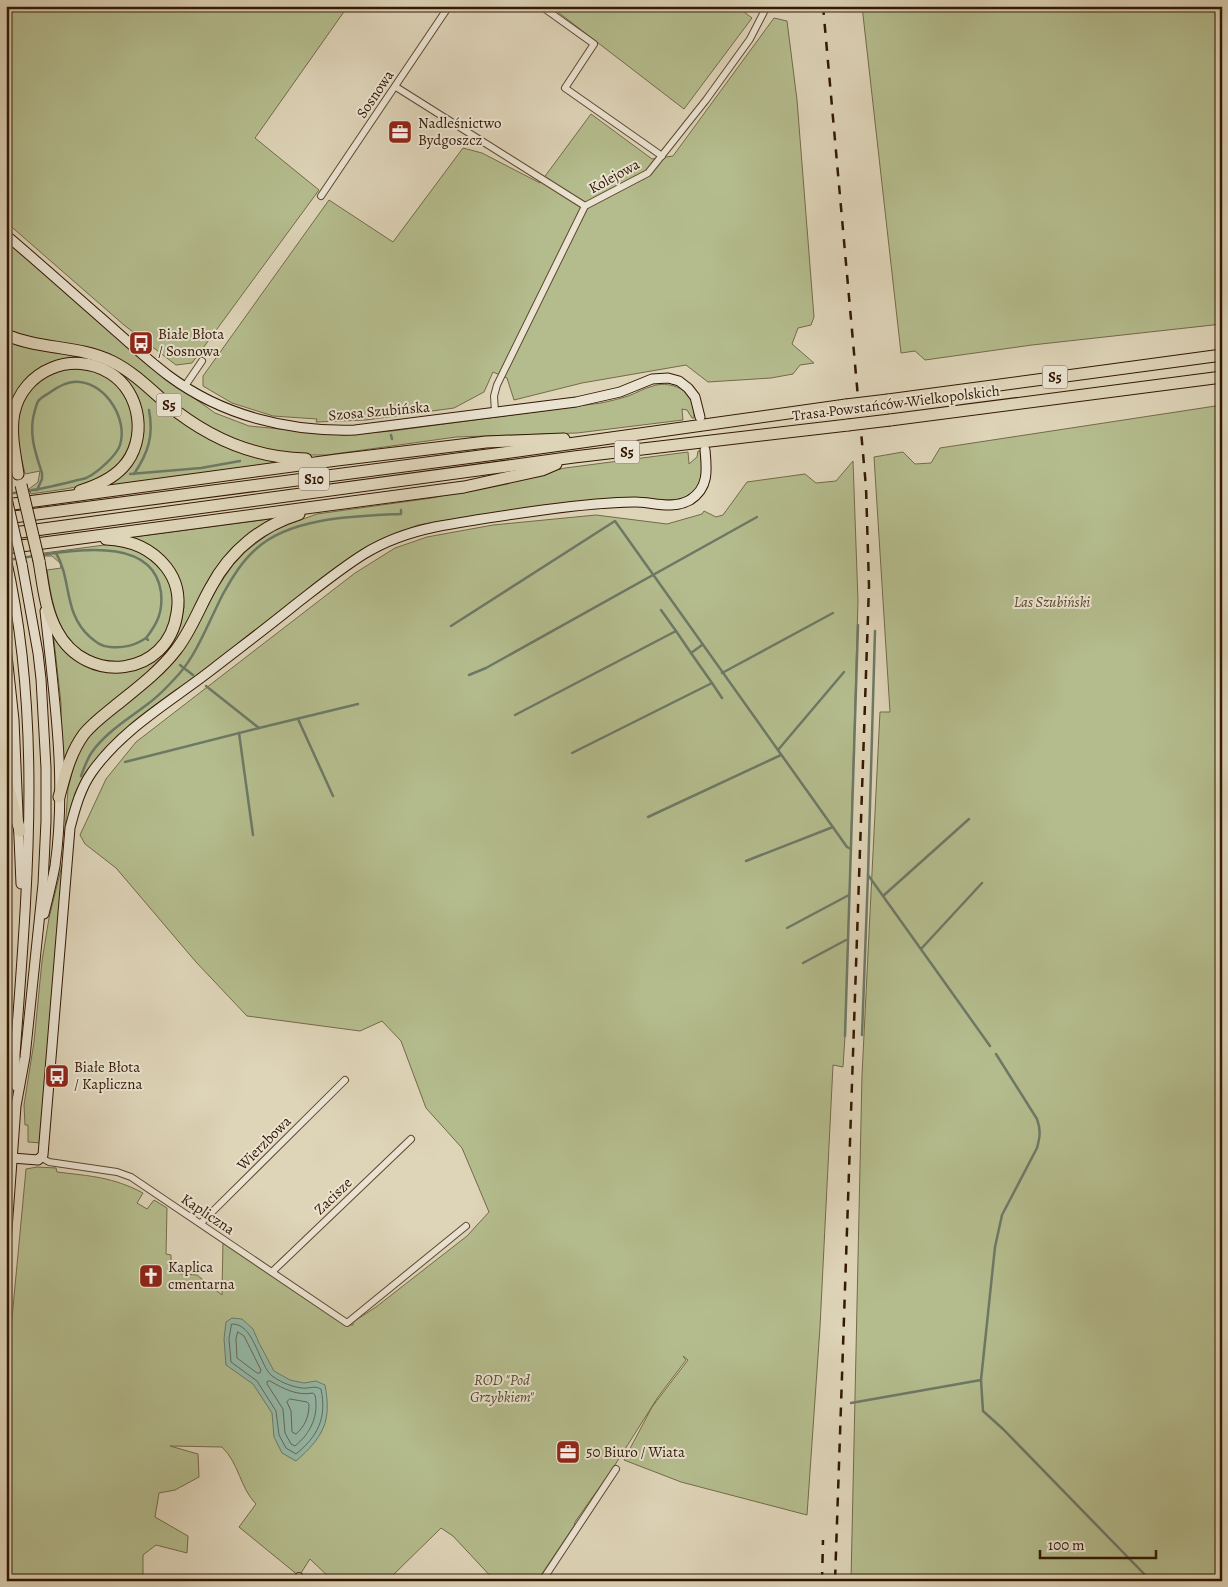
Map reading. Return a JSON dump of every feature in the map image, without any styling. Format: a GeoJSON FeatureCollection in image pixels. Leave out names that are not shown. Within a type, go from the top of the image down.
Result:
{"type":"FeatureCollection","features":[{"type":"Feature","properties":{"kind":"highway","name":"S5"},"geometry":{"type":"LineString","coordinates":[[6,335],[23,342],[80,350],[114,362],[202,430],[238,446],[268,455],[337,460],[486,442],[621,437]]}},
{"type":"Feature","properties":{"kind":"highway","name":"Trasa Powstańców Wielkopolskich"},"geometry":{"type":"LineString","coordinates":[[621,437],[1222,355]]}},
{"type":"Feature","properties":{"kind":"highway"},"geometry":{"type":"LineString","coordinates":[[55,499],[87,488],[112,476],[124,466],[136,445],[138,420],[130,393],[110,373],[85,363],[68,363],[42,372],[30,382],[20,395],[14,412],[12,432],[20,479],[39,561],[42,584],[48,609],[56,630],[65,644],[87,661],[98,666],[113,668],[138,664],[160,649],[170,636],[176,621],[179,603],[177,587],[159,558],[149,551],[137,545],[117,540],[80,538]]}},
{"type":"Feature","properties":{"kind":"highway","name":"Trasa Powstańców Wielkopolskich"},"geometry":{"type":"LineString","coordinates":[[574,458],[1222,377]]}},
{"type":"Feature","properties":{"kind":"highway","name":"S10"},"geometry":{"type":"LineString","coordinates":[[6,518],[621,437]]}},
{"type":"Feature","properties":{"kind":"highway"},"geometry":{"type":"LineString","coordinates":[[6,439],[20,479]]}},
{"type":"Feature","properties":{"kind":"highway","name":"S5"},"geometry":{"type":"LineString","coordinates":[[6,548],[464,487],[542,470],[574,458]]}},
{"type":"Feature","properties":{"kind":"highway","name":"S10"},"geometry":{"type":"LineString","coordinates":[[6,534],[574,458]]}},
{"type":"Feature","properties":{"kind":"highway"},"geometry":{"type":"LineString","coordinates":[[6,505],[337,460]]}},
{"type":"Feature","properties":{"kind":"highway"},"geometry":{"type":"LineString","coordinates":[[58,797],[69,762],[85,734],[95,722],[162,666],[176,650],[187,635],[221,570],[238,548],[273,525],[294,515],[321,507]]}},
{"type":"Feature","properties":{"kind":"highway"},"geometry":{"type":"LineString","coordinates":[[6,779],[20,831]]}},
{"type":"Feature","properties":{"kind":"main road","name":"Szosa Szubińska"},"geometry":{"type":"LineString","coordinates":[[6,234],[140,353],[170,377],[209,400],[253,418],[298,428],[355,430],[593,399],[629,389],[652,379],[668,378],[679,380],[688,388],[695,397],[700,417]]}},
{"type":"Feature","properties":{"kind":"main road"},"geometry":{"type":"LineString","coordinates":[[12,1158],[38,1160],[42,1158],[70,828],[81,793],[91,774],[130,730],[334,575],[366,553],[401,536],[433,527],[617,502],[639,502],[669,506],[681,504],[691,500],[703,487],[707,470],[704,450]]}},
{"type":"Feature","properties":{"kind":"main road"},"geometry":{"type":"LineString","coordinates":[[6,494],[22,564],[38,653],[46,768],[45,854],[25,1057],[16,1106]]}},
{"type":"Feature","properties":{"kind":"main road"},"geometry":{"type":"LineString","coordinates":[[6,1243],[16,1106],[15,1055],[30,825],[22,656],[7,562]]}},
{"type":"Feature","properties":{"kind":"main road"},"geometry":{"type":"LineString","coordinates":[[36,946],[54,867],[58,797],[56,702],[42,584]]}},
{"type":"Feature","properties":{"kind":"main road"},"geometry":{"type":"LineString","coordinates":[[6,646],[14,720],[24,927]]}},
{"type":"Feature","properties":{"kind":"street","name":"Sosnowa"},"geometry":{"type":"LineString","coordinates":[[321,196],[449,6]]}},
{"type":"Feature","properties":{"kind":"street"},"geometry":{"type":"LineString","coordinates":[[541,6],[549,8],[594,44],[565,88],[662,156]]}},
{"type":"Feature","properties":{"kind":"street","name":"Kolejowa"},"geometry":{"type":"LineString","coordinates":[[495,412],[494,396],[497,385],[585,206],[648,173],[706,100],[750,39],[767,6]]}},
{"type":"Feature","properties":{"kind":"street"},"geometry":{"type":"LineString","coordinates":[[396,87],[585,206]]}},
{"type":"Feature","properties":{"kind":"street"},"geometry":{"type":"LineString","coordinates":[[185,386],[202,361]]}},
{"type":"Feature","properties":{"kind":"street"},"geometry":{"type":"LineString","coordinates":[[6,1000],[6,1013]]}},
{"type":"Feature","properties":{"kind":"street","name":"Wierzbowa"},"geometry":{"type":"LineString","coordinates":[[201,1223],[345,1080]]}},
{"type":"Feature","properties":{"kind":"street","name":"Zacisze"},"geometry":{"type":"LineString","coordinates":[[272,1272],[411,1138]]}},
{"type":"Feature","properties":{"kind":"street","name":"Kapliczna"},"geometry":{"type":"LineString","coordinates":[[42,1158],[49,1162],[118,1172],[131,1177],[347,1323],[466,1226]]}},
{"type":"Feature","properties":{"kind":"street"},"geometry":{"type":"LineString","coordinates":[[542,1581],[616,1469]]}},
{"type":"Feature","properties":{"kind":"green space"},"geometry":{"type":"Polygon","coordinates":[[[6,6],[348,6],[255,138],[319,190],[192,363],[176,365],[124,325],[6,222],[6,6]]]}},
{"type":"Feature","properties":{"kind":"green space"},"geometry":{"type":"Polygon","coordinates":[[[555,6],[736,6],[752,18],[684,109],[554,9],[555,6]]]}},
{"type":"Feature","properties":{"kind":"green space"},"geometry":{"type":"Polygon","coordinates":[[[862,6],[1222,6],[1222,324],[1032,345],[925,360],[915,351],[901,353],[862,6]]]}},
{"type":"Feature","properties":{"kind":"green space"},"geometry":{"type":"Polygon","coordinates":[[[774,18],[787,21],[797,100],[814,317],[811,325],[798,328],[792,344],[814,363],[800,365],[793,374],[771,378],[708,382],[686,365],[582,383],[514,400],[507,378],[493,372],[484,392],[454,408],[366,420],[316,422],[317,419],[273,416],[232,403],[203,386],[203,376],[329,200],[393,242],[463,148],[482,153],[540,183],[591,114],[652,159],[673,156],[774,18]]]}},
{"type":"Feature","properties":{"kind":"green space"},"geometry":{"type":"Polygon","coordinates":[[[6,240],[144,362],[215,413],[249,426],[343,435],[392,431],[601,403],[664,384],[682,389],[687,393],[693,402],[694,418],[692,418],[687,410],[682,409],[683,420],[577,433],[456,437],[327,455],[298,455],[268,451],[231,440],[182,410],[136,370],[57,343],[6,332],[6,240]]]}},
{"type":"Feature","properties":{"kind":"green space"},"geometry":{"type":"Polygon","coordinates":[[[6,341],[31,348],[82,354],[111,365],[208,438],[236,450],[285,462],[102,488],[139,448],[128,383],[67,359],[53,362],[41,367],[20,386],[8,425],[6,421],[6,341]]]}},
{"type":"Feature","properties":{"kind":"green space"},"geometry":{"type":"Polygon","coordinates":[[[91,369],[112,379],[122,390],[129,403],[133,431],[123,458],[114,469],[94,482],[76,487],[31,494],[29,489],[38,482],[40,471],[25,474],[17,430],[20,409],[24,399],[36,383],[52,371],[91,369]]]}},
{"type":"Feature","properties":{"kind":"green space","name":"Las Szubiński"},"geometry":{"type":"Polygon","coordinates":[[[1222,405],[1222,1581],[851,1581],[862,1075],[880,712],[890,712],[874,457],[903,452],[915,464],[931,463],[940,448],[1222,405]]]}},
{"type":"Feature","properties":{"kind":"green space"},"geometry":{"type":"Polygon","coordinates":[[[698,451],[701,451],[701,478],[696,489],[682,499],[635,498],[460,518],[418,525],[387,537],[360,552],[318,581],[116,737],[85,773],[75,793],[69,813],[50,1015],[41,1143],[28,1142],[28,1125],[25,1125],[24,1105],[34,1042],[42,961],[49,918],[63,861],[71,771],[82,746],[89,736],[191,636],[216,589],[233,565],[246,551],[275,529],[317,514],[432,498],[565,468],[688,452],[689,464],[697,457],[698,451]]]}},
{"type":"Feature","properties":{"kind":"green space","name":"ROD \"Pod Grzybkiem\""},"geometry":{"type":"Polygon","coordinates":[[[853,461],[858,601],[845,1036],[843,1067],[833,1065],[820,1327],[807,1515],[681,1482],[624,1460],[652,1407],[688,1360],[683,1356],[686,1360],[658,1397],[537,1581],[495,1581],[453,1536],[441,1528],[387,1581],[333,1581],[310,1559],[299,1576],[239,1527],[256,1504],[246,1491],[228,1453],[222,1447],[170,1446],[198,1454],[199,1477],[175,1490],[159,1493],[155,1517],[188,1536],[187,1553],[156,1545],[143,1555],[143,1581],[6,1581],[6,1382],[26,1169],[37,1167],[56,1168],[57,1172],[111,1180],[143,1193],[137,1203],[147,1209],[154,1200],[167,1208],[166,1254],[171,1255],[171,1273],[197,1275],[222,1295],[223,1239],[345,1325],[353,1325],[353,1322],[376,1307],[467,1236],[489,1212],[462,1148],[426,1108],[401,1041],[382,1021],[360,1031],[247,1016],[196,962],[116,868],[85,844],[80,835],[106,779],[136,742],[355,573],[395,548],[427,537],[493,525],[596,515],[667,524],[702,514],[704,511],[716,517],[723,515],[747,482],[805,474],[816,483],[836,481],[853,461]]]}},
{"type":"Feature","properties":{"kind":"green space"},"geometry":{"type":"Polygon","coordinates":[[[277,518],[259,529],[194,614],[164,659],[79,734],[69,748],[61,767],[61,703],[53,632],[66,650],[76,659],[96,669],[159,656],[173,642],[181,624],[184,607],[183,592],[179,579],[125,538],[277,518]]]}},
{"type":"Feature","properties":{"kind":"green space"},"geometry":{"type":"Polygon","coordinates":[[[112,544],[139,551],[154,560],[168,580],[174,604],[169,628],[155,648],[133,660],[115,663],[93,657],[80,650],[62,628],[52,601],[47,570],[61,568],[60,563],[52,556],[44,556],[44,553],[112,544]]]}},
{"type":"Feature","properties":{"kind":"green space"},"geometry":{"type":"Polygon","coordinates":[[[6,684],[13,779],[6,765],[6,684]]]}},
{"type":"Feature","properties":{"kind":"water"},"geometry":{"type":"Polygon","coordinates":[[[232,1318],[242,1319],[253,1329],[274,1371],[290,1380],[304,1383],[316,1381],[325,1385],[327,1409],[323,1428],[313,1444],[296,1461],[282,1453],[274,1437],[272,1413],[253,1384],[226,1365],[224,1339],[226,1322],[232,1318]]]}},
{"type":"Feature","properties":{"kind":"waterway"},"geometry":{"type":"LineString","coordinates":[[26,491],[32,490],[38,489],[50,487],[86,478],[107,463],[115,454],[120,445],[121,425],[113,405],[99,390],[80,382],[67,383],[56,388],[38,402],[32,426],[35,450],[42,473],[42,479],[37,490]]}},
{"type":"Feature","properties":{"kind":"waterway"},"geometry":{"type":"LineString","coordinates":[[134,474],[149,444],[151,428],[149,410]]}},
{"type":"Feature","properties":{"kind":"waterway"},"geometry":{"type":"LineString","coordinates":[[391,435],[392,439]]}},
{"type":"Feature","properties":{"kind":"waterway"},"geometry":{"type":"LineString","coordinates":[[130,474],[201,468],[240,461]]}},
{"type":"Feature","properties":{"kind":"waterway"},"geometry":{"type":"LineString","coordinates":[[8,494],[20,492]]}},
{"type":"Feature","properties":{"kind":"waterway"},"geometry":{"type":"LineString","coordinates":[[81,776],[92,752],[98,744],[157,696],[186,666],[230,582],[242,564],[256,549],[270,538],[306,524],[325,520],[401,514],[401,510]]}},
{"type":"Feature","properties":{"kind":"waterway"},"geometry":{"type":"LineString","coordinates":[[469,675],[486,668],[757,517]]}},
{"type":"Feature","properties":{"kind":"waterway"},"geometry":{"type":"LineString","coordinates":[[451,626],[615,521],[847,847],[851,849]]}},
{"type":"Feature","properties":{"kind":"waterway"},"geometry":{"type":"LineString","coordinates":[[40,555],[74,551],[112,551],[129,555],[144,562],[155,574],[161,592],[159,616],[146,638]]}},
{"type":"Feature","properties":{"kind":"waterway"},"geometry":{"type":"LineString","coordinates":[[56,553],[61,563],[76,618],[81,628],[90,637],[107,647],[129,646],[146,638],[148,640]]}},
{"type":"Feature","properties":{"kind":"waterway"},"geometry":{"type":"LineString","coordinates":[[8,560],[34,556]]}},
{"type":"Feature","properties":{"kind":"waterway"},"geometry":{"type":"LineString","coordinates":[[661,610],[676,631]]}},
{"type":"Feature","properties":{"kind":"waterway"},"geometry":{"type":"LineString","coordinates":[[722,673],[833,613]]}},
{"type":"Feature","properties":{"kind":"waterway"},"geometry":{"type":"LineString","coordinates":[[845,1036],[858,625]]}},
{"type":"Feature","properties":{"kind":"waterway"},"geometry":{"type":"LineString","coordinates":[[515,715],[676,631],[691,653]]}},
{"type":"Feature","properties":{"kind":"waterway"},"geometry":{"type":"LineString","coordinates":[[875,631],[868,875],[990,1046]]}},
{"type":"Feature","properties":{"kind":"waterway"},"geometry":{"type":"LineString","coordinates":[[572,753],[712,683],[691,653],[702,645]]}},
{"type":"Feature","properties":{"kind":"waterway"},"geometry":{"type":"LineString","coordinates":[[180,665],[193,675]]}},
{"type":"Feature","properties":{"kind":"waterway"},"geometry":{"type":"LineString","coordinates":[[778,750],[844,672]]}},
{"type":"Feature","properties":{"kind":"waterway"},"geometry":{"type":"LineString","coordinates":[[712,683],[722,698]]}},
{"type":"Feature","properties":{"kind":"waterway"},"geometry":{"type":"LineString","coordinates":[[206,686],[259,728],[358,704]]}},
{"type":"Feature","properties":{"kind":"waterway"},"geometry":{"type":"LineString","coordinates":[[298,719],[333,796]]}},
{"type":"Feature","properties":{"kind":"waterway"},"geometry":{"type":"LineString","coordinates":[[125,762],[259,728]]}},
{"type":"Feature","properties":{"kind":"waterway"},"geometry":{"type":"LineString","coordinates":[[239,733],[253,835]]}},
{"type":"Feature","properties":{"kind":"waterway"},"geometry":{"type":"LineString","coordinates":[[648,817],[781,755]]}},
{"type":"Feature","properties":{"kind":"waterway"},"geometry":{"type":"LineString","coordinates":[[883,896],[969,819]]}},
{"type":"Feature","properties":{"kind":"waterway"},"geometry":{"type":"LineString","coordinates":[[746,861],[833,827]]}},
{"type":"Feature","properties":{"kind":"waterway"},"geometry":{"type":"LineString","coordinates":[[862,1035],[868,875]]}},
{"type":"Feature","properties":{"kind":"waterway"},"geometry":{"type":"LineString","coordinates":[[921,949],[982,883]]}},
{"type":"Feature","properties":{"kind":"waterway"},"geometry":{"type":"LineString","coordinates":[[787,928],[849,895]]}},
{"type":"Feature","properties":{"kind":"waterway"},"geometry":{"type":"LineString","coordinates":[[803,963],[846,940]]}},
{"type":"Feature","properties":{"kind":"waterway"},"geometry":{"type":"LineString","coordinates":[[996,1054],[1037,1119],[1040,1134],[1037,1148],[1002,1215],[995,1247],[981,1380],[983,1411],[1003,1429],[1151,1581]]}},
{"type":"Feature","properties":{"kind":"waterway"},"geometry":{"type":"LineString","coordinates":[[851,1403],[981,1380]]}},
{"type":"Feature","properties":{"kind":"railway"},"geometry":{"type":"LineString","coordinates":[[823,6],[866,487],[869,586],[835,1581]]}},
{"type":"Feature","properties":{"kind":"railway"},"geometry":{"type":"LineString","coordinates":[[822,1581],[823,1540]]}},
{"type":"Feature","properties":{"kind":"place","name":"Nadleśnictwo Bydgoszcz"},"geometry":{"type":"Point","coordinates":[400,132]}},
{"type":"Feature","properties":{"kind":"place","name":"Białe Błota / Sosnowa"},"geometry":{"type":"Point","coordinates":[141,343]}},
{"type":"Feature","properties":{"kind":"place","name":"Białe Błota / Kapliczna"},"geometry":{"type":"Point","coordinates":[57,1076]}},
{"type":"Feature","properties":{"kind":"place","name":"Kaplica cmentarna"},"geometry":{"type":"Point","coordinates":[151,1276]}},
{"type":"Feature","properties":{"kind":"place","name":"50 Biuro / Wiata"},"geometry":{"type":"Point","coordinates":[568,1452]}}]}
